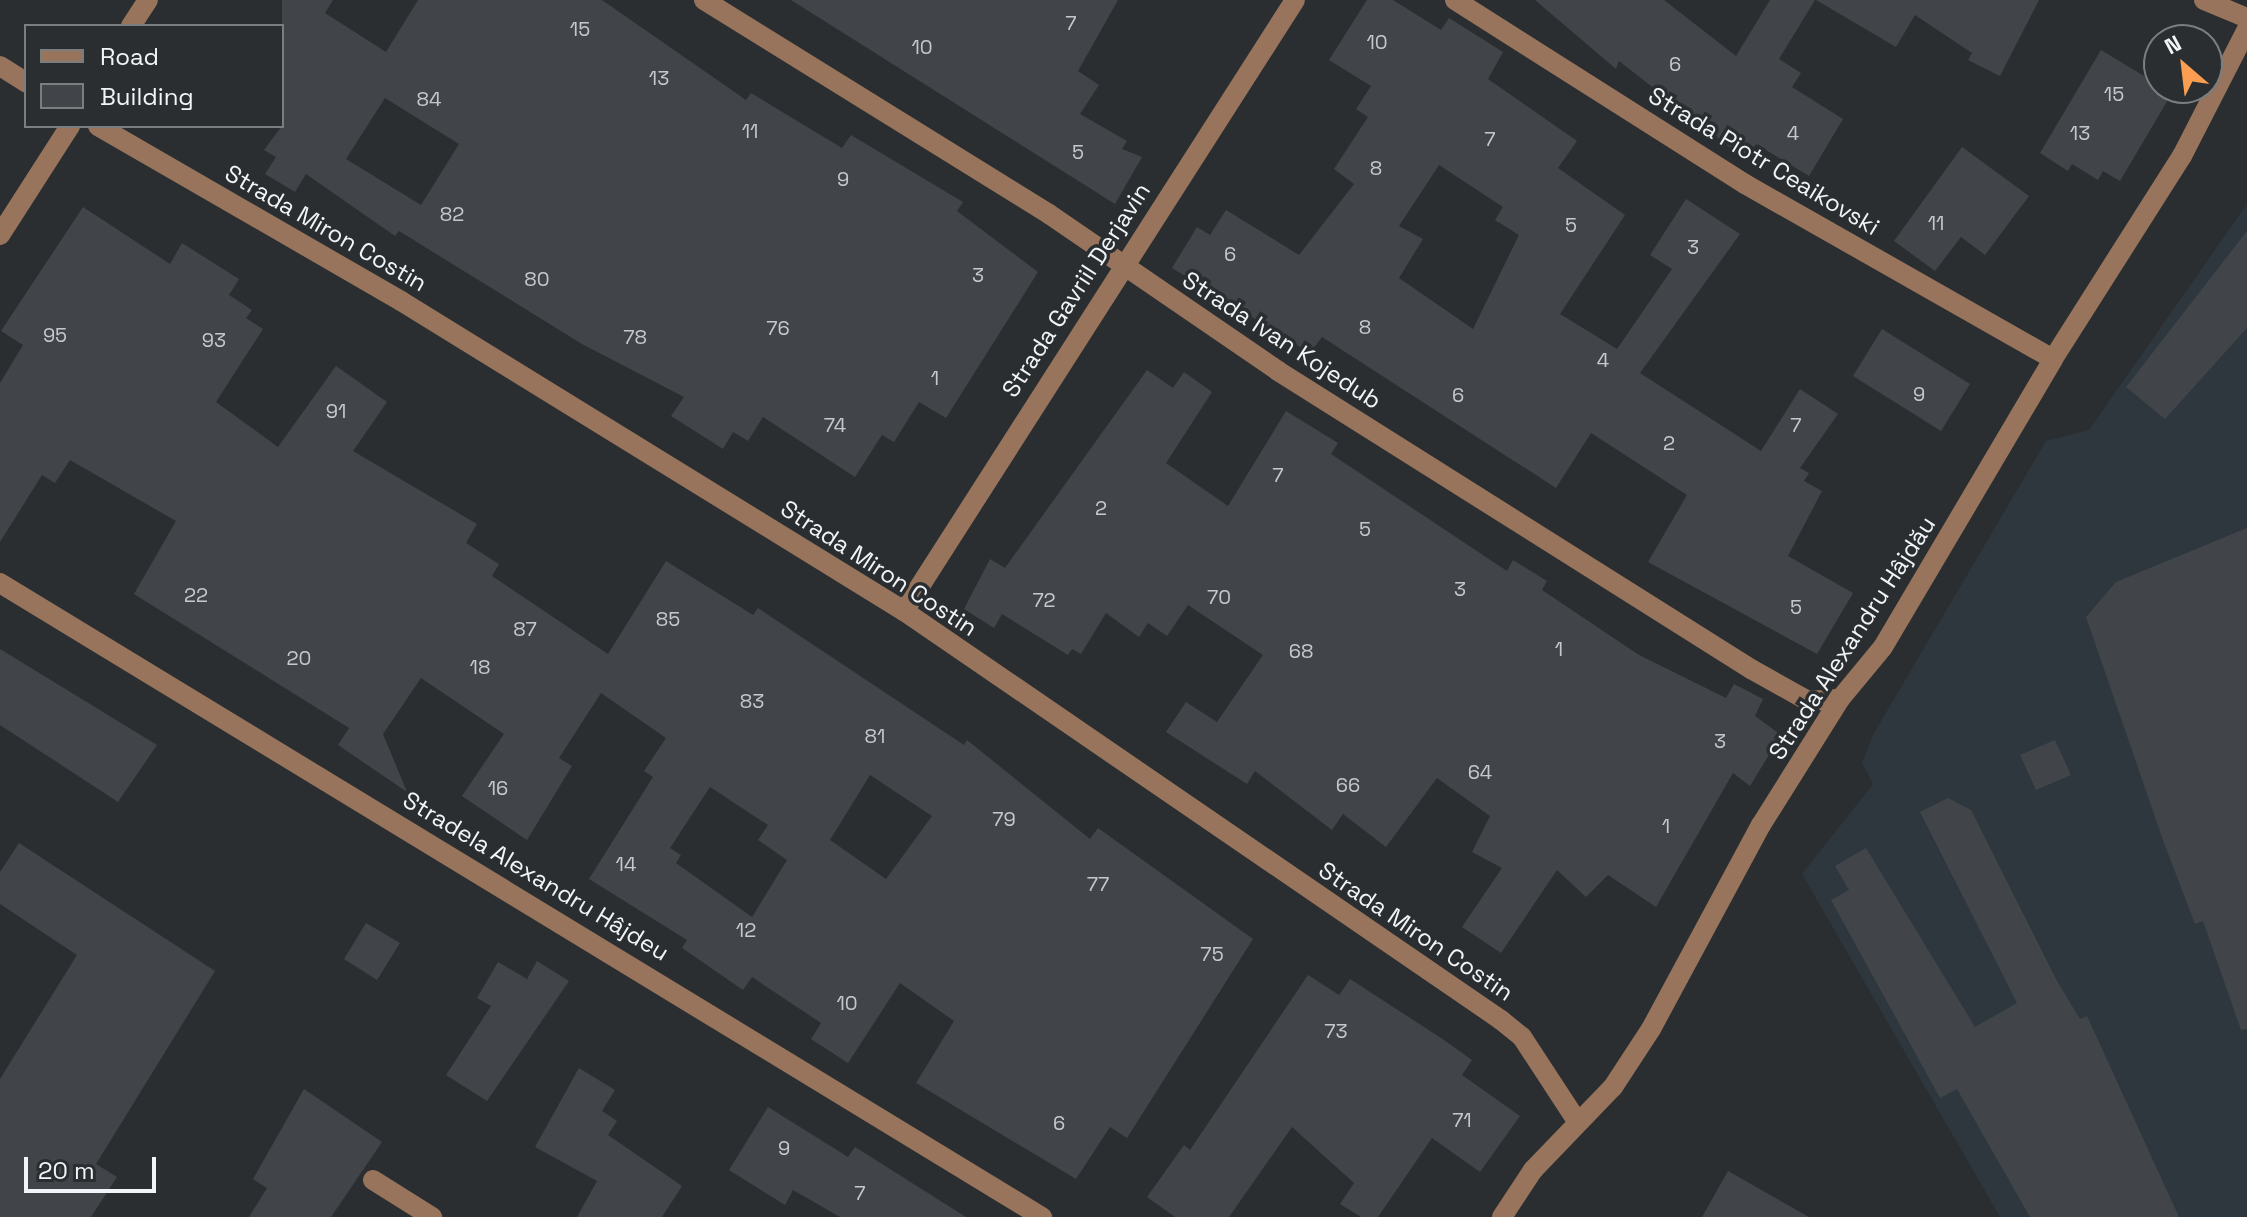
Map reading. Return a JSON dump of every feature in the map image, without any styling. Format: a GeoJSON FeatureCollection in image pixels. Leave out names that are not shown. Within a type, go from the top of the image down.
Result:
{"type":"FeatureCollection","features":[{"type":"Feature","properties":{"kind":"street"},"geometry":{"type":"LineString","coordinates":[[132,24],[148,0]]}},
{"type":"Feature","properties":{"kind":"street","name":"Strada Ivan Kojedub"},"geometry":{"type":"LineString","coordinates":[[704,0],[1049,214],[1120,266],[1751,669],[1808,701],[1840,699]]}},
{"type":"Feature","properties":{"kind":"street","name":"Strada Gavriil Derjavin"},"geometry":{"type":"LineString","coordinates":[[904,611],[1120,266],[1295,0]]}},
{"type":"Feature","properties":{"kind":"street","name":"Strada Piotr Ceaikovski"},"geometry":{"type":"LineString","coordinates":[[1455,0],[1745,184],[2053,359]]}},
{"type":"Feature","properties":{"kind":"street"},"geometry":{"type":"LineString","coordinates":[[2204,0],[2247,18]]}},
{"type":"Feature","properties":{"kind":"street","name":"Strada Alexandru Hâjdău"},"geometry":{"type":"LineString","coordinates":[[1502,1217],[1577,1121],[1613,1087],[1651,1029],[1761,825],[1840,699],[1883,647],[2053,359],[2182,156],[2247,29]]}},
{"type":"Feature","properties":{"kind":"street"},"geometry":{"type":"LineString","coordinates":[[0,66],[24,81]]}},
{"type":"Feature","properties":{"kind":"street"},"geometry":{"type":"LineString","coordinates":[[0,235],[69,128]]}},
{"type":"Feature","properties":{"kind":"street","name":"Strada Miron Costin"},"geometry":{"type":"LineString","coordinates":[[101,128],[401,301],[904,611],[1501,1020],[1522,1037],[1577,1121]]}},
{"type":"Feature","properties":{"kind":"street","name":"Stradela Alexandru Hâjdeu"},"geometry":{"type":"LineString","coordinates":[[0,583],[1042,1217]]}},
{"type":"Feature","properties":{"kind":"street"},"geometry":{"type":"LineString","coordinates":[[373,1180],[432,1217]]}},
{"type":"Feature","properties":{"kind":"shaded area"},"geometry":{"type":"Polygon","coordinates":[[[2247,204],[2247,1217],[2000,1217],[1802,874],[1873,784],[1862,763],[1874,733],[2046,441],[2089,430],[2247,204]]]}},
{"type":"Feature","properties":{"kind":"building"},"geometry":{"type":"Polygon","coordinates":[[[282,0],[333,0],[325,13],[386,52],[418,0],[602,0],[746,100],[751,93],[842,148],[851,135],[963,202],[957,211],[1038,272],[946,418],[919,402],[894,442],[882,435],[855,477],[763,417],[748,441],[733,432],[723,449],[671,416],[684,397],[582,344],[399,231],[395,236],[306,174],[295,192],[265,174],[276,157],[264,150],[280,128],[284,128],[282,0]],[[385,98],[346,159],[421,205],[459,144],[385,98]]]}},
{"type":"Feature","properties":{"kind":"building"},"geometry":{"type":"Polygon","coordinates":[[[791,0],[1118,0],[1078,71],[1099,85],[1080,114],[1127,141],[1122,149],[1142,157],[1115,204],[791,0]]]}},
{"type":"Feature","properties":{"kind":"building"},"geometry":{"type":"Polygon","coordinates":[[[1367,0],[1393,0],[1441,30],[1449,18],[1503,52],[1488,79],[1577,141],[1558,168],[1625,215],[1560,314],[1617,349],[1672,269],[1650,255],[1686,199],[1740,234],[1640,373],[1761,451],[1800,389],[1838,414],[1800,468],[1809,473],[1804,481],[1822,491],[1788,556],[1853,593],[1817,654],[1648,562],[1687,495],[1591,433],[1556,488],[1322,337],[1310,353],[1172,268],[1197,227],[1210,235],[1226,210],[1299,255],[1354,184],[1334,169],[1368,117],[1356,109],[1371,86],[1329,60],[1367,0]],[[1439,165],[1399,226],[1423,239],[1399,278],[1473,329],[1519,235],[1495,220],[1503,207],[1439,165]]]}},
{"type":"Feature","properties":{"kind":"building"},"geometry":{"type":"Polygon","coordinates":[[[1535,0],[1664,0],[1736,56],[1770,0],[1815,0],[1779,59],[1801,73],[1792,87],[1843,119],[1809,176],[1756,144],[1746,160],[1619,61],[1616,69],[1535,0]]]}},
{"type":"Feature","properties":{"kind":"building"},"geometry":{"type":"Polygon","coordinates":[[[1816,0],[2039,0],[2000,76],[1968,60],[1972,53],[1915,15],[1896,47],[1816,0]]]}},
{"type":"Feature","properties":{"kind":"building"},"geometry":{"type":"Polygon","coordinates":[[[2101,50],[2143,75],[2143,104],[2166,104],[2120,181],[2103,171],[2098,180],[2072,164],[2068,171],[2040,153],[2101,50]]]}},
{"type":"Feature","properties":{"kind":"building"},"geometry":{"type":"Polygon","coordinates":[[[1962,147],[2029,196],[1985,255],[1961,237],[1935,271],[1894,241],[1962,147]]]}},
{"type":"Feature","properties":{"kind":"building"},"geometry":{"type":"Polygon","coordinates":[[[83,207],[170,264],[182,243],[239,279],[229,295],[252,310],[246,318],[263,329],[216,402],[278,447],[336,366],[387,402],[353,451],[477,524],[466,543],[499,564],[492,576],[608,654],[666,561],[753,615],[758,608],[964,745],[967,740],[1090,839],[1098,828],[1253,939],[1127,1138],[1110,1127],[1076,1179],[916,1083],[954,1021],[900,983],[848,1063],[811,1039],[821,1023],[752,977],[743,990],[682,948],[687,940],[589,879],[653,777],[644,771],[666,738],[601,693],[559,758],[572,766],[527,840],[462,796],[504,734],[421,678],[383,734],[407,792],[338,745],[349,728],[134,594],[176,521],[70,460],[55,483],[42,475],[0,542],[0,383],[23,345],[1,331],[83,207]],[[870,775],[830,840],[886,879],[932,816],[870,775]],[[710,787],[670,848],[681,855],[676,863],[752,917],[787,860],[758,840],[768,825],[710,787]]]}},
{"type":"Feature","properties":{"kind":"building"},"geometry":{"type":"Polygon","coordinates":[[[2247,231],[2247,328],[2165,419],[2126,387],[2247,231]]]}},
{"type":"Feature","properties":{"kind":"building"},"geometry":{"type":"Polygon","coordinates":[[[1882,329],[1970,384],[1941,431],[1853,376],[1882,329]]]}},
{"type":"Feature","properties":{"kind":"building"},"geometry":{"type":"Polygon","coordinates":[[[1147,370],[1173,388],[1184,372],[1212,392],[1166,463],[1228,506],[1286,411],[1338,443],[1331,454],[1507,571],[1513,560],[1547,581],[1542,590],[1639,655],[1726,698],[1734,684],[1763,699],[1755,716],[1781,735],[1750,786],[1733,773],[1656,907],[1608,875],[1586,897],[1557,870],[1501,953],[1462,927],[1502,868],[1472,852],[1490,816],[1437,778],[1386,847],[1343,814],[1332,830],[1255,771],[1247,784],[1166,732],[1186,702],[1217,722],[1263,655],[1188,605],[1167,636],[1148,623],[1139,637],[1106,613],[1081,654],[1072,649],[1068,655],[1002,614],[994,628],[964,609],[990,559],[1005,568],[1147,370]]]}},
{"type":"Feature","properties":{"kind":"building"},"geometry":{"type":"Polygon","coordinates":[[[2247,528],[2247,1029],[2241,1030],[2203,921],[2195,924],[2164,843],[2086,617],[2116,582],[2247,528]]]}},
{"type":"Feature","properties":{"kind":"building"},"geometry":{"type":"Polygon","coordinates":[[[0,649],[157,745],[118,802],[0,725],[0,649]]]}},
{"type":"Feature","properties":{"kind":"building"},"geometry":{"type":"Polygon","coordinates":[[[2055,740],[2071,775],[2036,790],[2020,755],[2055,740]]]}},
{"type":"Feature","properties":{"kind":"building"},"geometry":{"type":"Polygon","coordinates":[[[1948,798],[1971,810],[2057,981],[2080,1019],[2087,1016],[2179,1217],[2030,1217],[1957,1089],[1940,1098],[1831,900],[1849,890],[1835,866],[1866,848],[1975,1027],[2017,1003],[1920,812],[1948,798]]]}},
{"type":"Feature","properties":{"kind":"building"},"geometry":{"type":"Polygon","coordinates":[[[19,843],[215,971],[96,1164],[117,1177],[91,1217],[0,1217],[0,1079],[77,955],[0,904],[0,872],[19,843]]]}},
{"type":"Feature","properties":{"kind":"building"},"geometry":{"type":"Polygon","coordinates":[[[366,923],[400,943],[377,980],[344,959],[366,923]]]}},
{"type":"Feature","properties":{"kind":"building"},"geometry":{"type":"Polygon","coordinates":[[[537,961],[569,981],[487,1101],[446,1075],[491,1006],[477,998],[498,962],[527,979],[537,961]]]}},
{"type":"Feature","properties":{"kind":"building"},"geometry":{"type":"Polygon","coordinates":[[[1308,975],[1339,995],[1350,979],[1444,1040],[1472,1060],[1462,1075],[1520,1116],[1480,1172],[1432,1138],[1378,1217],[1361,1217],[1340,1204],[1354,1183],[1292,1127],[1229,1217],[1175,1217],[1147,1197],[1184,1145],[1190,1150],[1308,975]]]}},
{"type":"Feature","properties":{"kind":"building"},"geometry":{"type":"Polygon","coordinates":[[[579,1068],[615,1090],[602,1111],[617,1121],[608,1135],[682,1186],[662,1217],[577,1217],[597,1181],[535,1147],[579,1068]]]}},
{"type":"Feature","properties":{"kind":"building"},"geometry":{"type":"Polygon","coordinates":[[[304,1089],[382,1142],[331,1217],[249,1217],[267,1188],[253,1179],[304,1089]]]}},
{"type":"Feature","properties":{"kind":"building"},"geometry":{"type":"Polygon","coordinates":[[[768,1107],[848,1157],[855,1147],[966,1217],[840,1217],[793,1190],[785,1205],[729,1170],[768,1107]]]}},
{"type":"Feature","properties":{"kind":"building"},"geometry":{"type":"Polygon","coordinates":[[[1728,1171],[1809,1217],[1702,1217],[1728,1171]]]}}]}
